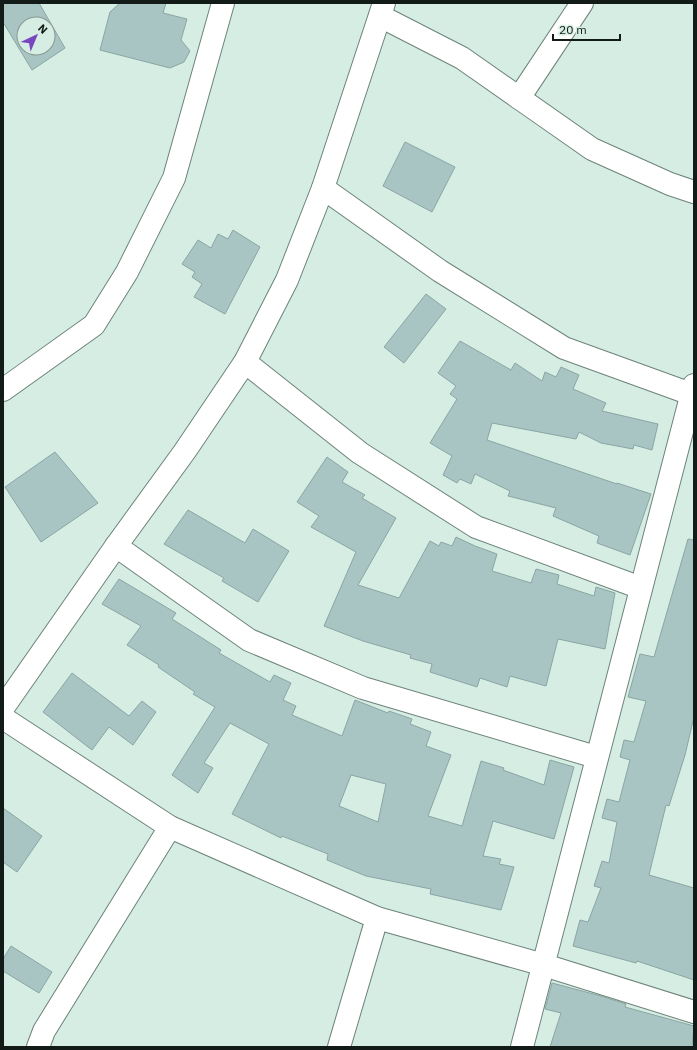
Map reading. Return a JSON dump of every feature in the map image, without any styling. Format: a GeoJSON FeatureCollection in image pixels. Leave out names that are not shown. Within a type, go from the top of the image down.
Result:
{"type":"FeatureCollection","features":[{"type":"Feature","properties":{"kind":"street"},"geometry":{"type":"LineString","coordinates":[[3,390],[94,325],[127,272],[174,178],[223,3]]}},
{"type":"Feature","properties":{"kind":"street"},"geometry":{"type":"LineString","coordinates":[[519,98],[582,3]]}},
{"type":"Feature","properties":{"kind":"street"},"geometry":{"type":"LineString","coordinates":[[3,708],[116,546],[186,451],[245,362],[287,280],[323,188],[382,9],[462,58],[592,149],[670,184],[694,192]]}},
{"type":"Feature","properties":{"kind":"street"},"geometry":{"type":"LineString","coordinates":[[323,188],[440,271],[564,348],[693,390],[596,757],[522,1047]]}},
{"type":"Feature","properties":{"kind":"street"},"geometry":{"type":"LineString","coordinates":[[245,362],[360,453],[476,527],[641,588]]}},
{"type":"Feature","properties":{"kind":"street"},"geometry":{"type":"LineString","coordinates":[[116,546],[249,640],[363,688],[596,757]]}},
{"type":"Feature","properties":{"kind":"street"},"geometry":{"type":"LineString","coordinates":[[3,718],[170,827],[377,918],[544,965],[694,1012]]}},
{"type":"Feature","properties":{"kind":"street"},"geometry":{"type":"LineString","coordinates":[[38,1047],[44,1031],[170,827]]}},
{"type":"Feature","properties":{"kind":"street"},"geometry":{"type":"LineString","coordinates":[[339,1047],[377,918]]}},
{"type":"Feature","properties":{"kind":"building"},"geometry":{"type":"Polygon","coordinates":[[[3,3],[39,3],[47,16],[16,16],[16,44],[3,22],[3,3]]]}},
{"type":"Feature","properties":{"kind":"building"},"geometry":{"type":"Polygon","coordinates":[[[120,3],[166,3],[163,13],[187,19],[181,40],[190,51],[184,62],[170,68],[100,50],[110,12],[120,3]]]}},
{"type":"Feature","properties":{"kind":"building"},"geometry":{"type":"Polygon","coordinates":[[[56,32],[65,48],[56,54],[56,32]]]}},
{"type":"Feature","properties":{"kind":"building"},"geometry":{"type":"Polygon","coordinates":[[[24,56],[53,56],[32,70],[24,56]]]}},
{"type":"Feature","properties":{"kind":"building"},"geometry":{"type":"Polygon","coordinates":[[[405,142],[455,167],[432,212],[383,186],[405,142]]]}},
{"type":"Feature","properties":{"kind":"building"},"geometry":{"type":"Polygon","coordinates":[[[233,230],[260,247],[225,314],[194,297],[202,284],[192,277],[195,272],[182,264],[198,240],[211,248],[218,234],[228,239],[233,230]]]}},
{"type":"Feature","properties":{"kind":"building"},"geometry":{"type":"Polygon","coordinates":[[[426,294],[446,309],[404,363],[384,347],[426,294]]]}},
{"type":"Feature","properties":{"kind":"building"},"geometry":{"type":"Polygon","coordinates":[[[460,341],[511,370],[515,363],[542,381],[545,372],[556,377],[561,367],[579,375],[573,389],[606,403],[602,411],[658,424],[652,450],[634,445],[633,449],[601,443],[579,432],[576,439],[492,423],[487,440],[651,494],[630,555],[597,543],[599,536],[553,516],[556,508],[508,496],[510,491],[475,474],[471,484],[460,479],[457,483],[443,475],[452,456],[430,443],[457,399],[450,394],[456,386],[438,373],[460,341]]]}},
{"type":"Feature","properties":{"kind":"building"},"geometry":{"type":"Polygon","coordinates":[[[55,452],[98,503],[41,542],[5,487],[55,452]]]}},
{"type":"Feature","properties":{"kind":"building"},"geometry":{"type":"Polygon","coordinates":[[[327,457],[348,472],[342,482],[365,495],[362,498],[396,518],[358,585],[399,598],[430,541],[439,546],[441,542],[452,546],[456,537],[497,554],[492,571],[531,583],[536,569],[559,575],[557,584],[594,596],[596,587],[615,593],[605,649],[558,639],[546,686],[510,676],[507,687],[480,678],[477,687],[430,672],[432,664],[410,658],[411,655],[363,641],[324,626],[356,552],[311,527],[319,516],[297,502],[327,457]]]}},
{"type":"Feature","properties":{"kind":"building"},"geometry":{"type":"Polygon","coordinates":[[[188,510],[245,543],[253,529],[289,551],[258,602],[222,581],[224,578],[164,544],[188,510]]]}},
{"type":"Feature","properties":{"kind":"building"},"geometry":{"type":"Polygon","coordinates":[[[688,539],[694,540],[694,717],[685,755],[669,806],[666,805],[649,875],[694,888],[694,980],[637,961],[636,963],[573,946],[580,920],[588,922],[601,888],[594,886],[602,861],[609,863],[617,822],[602,818],[607,799],[619,802],[630,760],[620,757],[624,740],[634,742],[646,701],[628,697],[640,654],[654,657],[688,539]]]}},
{"type":"Feature","properties":{"kind":"building"},"geometry":{"type":"Polygon","coordinates":[[[119,579],[176,613],[172,619],[221,650],[219,653],[270,682],[274,675],[291,683],[283,700],[296,706],[292,715],[342,736],[355,700],[388,713],[389,711],[412,719],[410,724],[431,732],[426,746],[451,755],[428,816],[462,826],[481,761],[504,768],[503,770],[544,785],[550,760],[574,767],[554,839],[493,821],[483,856],[501,859],[499,864],[514,867],[501,910],[430,894],[431,889],[366,876],[327,860],[328,854],[282,836],[281,838],[232,814],[269,744],[230,723],[204,763],[213,768],[198,793],[172,775],[215,707],[193,694],[195,692],[158,667],[159,665],[127,645],[141,626],[102,604],[119,579]],[[351,775],[339,806],[378,822],[386,784],[351,775]]]}},
{"type":"Feature","properties":{"kind":"building"},"geometry":{"type":"Polygon","coordinates":[[[72,673],[129,716],[142,701],[156,712],[133,745],[109,727],[92,750],[43,712],[72,673]]]}},
{"type":"Feature","properties":{"kind":"building"},"geometry":{"type":"Polygon","coordinates":[[[3,808],[42,836],[17,872],[3,862],[3,808]]]}},
{"type":"Feature","properties":{"kind":"building"},"geometry":{"type":"Polygon","coordinates":[[[11,946],[52,972],[39,993],[3,971],[3,959],[11,946]]]}},
{"type":"Feature","properties":{"kind":"building"},"geometry":{"type":"Polygon","coordinates":[[[552,983],[626,1004],[625,1007],[694,1026],[692,1047],[550,1047],[561,1013],[545,1009],[552,983]]]}}]}
